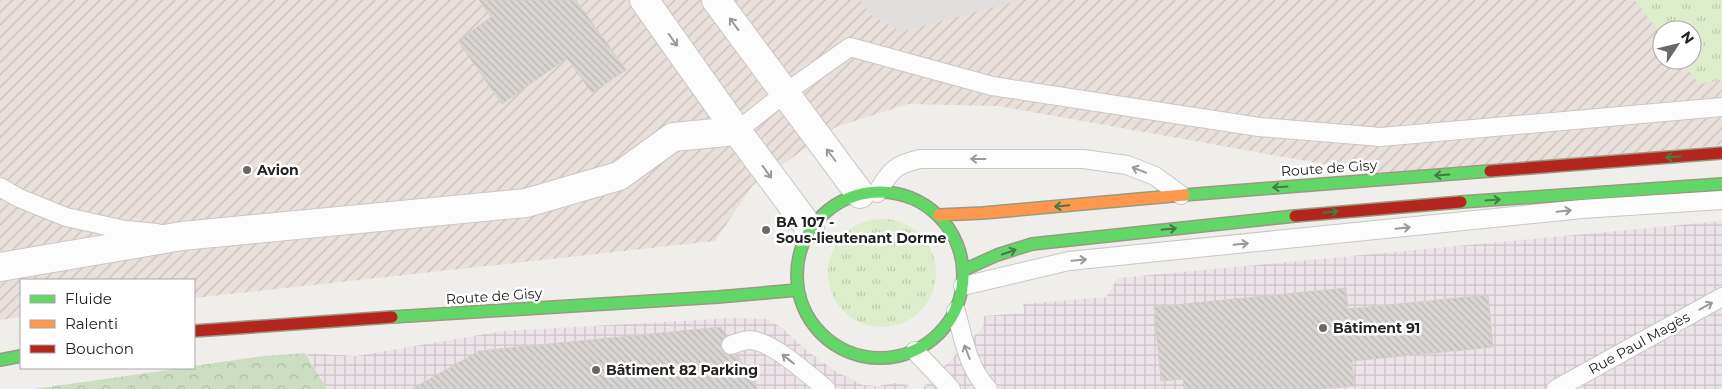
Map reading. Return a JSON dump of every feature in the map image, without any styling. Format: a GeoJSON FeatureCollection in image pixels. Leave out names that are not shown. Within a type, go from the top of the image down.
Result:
{"type":"FeatureCollection","features":[{"type":"Feature","properties":{"kind":"street"},"geometry":{"type":"LineString","coordinates":[[644,0],[737,131],[810,229]]}},
{"type":"Feature","properties":{"kind":"street"},"geometry":{"type":"LineString","coordinates":[[716,0],[785,93],[868,193]]}},
{"type":"Feature","properties":{"kind":"street"},"geometry":{"type":"LineString","coordinates":[[0,267],[182,236],[526,203],[619,176],[673,137],[737,131]]}},
{"type":"Feature","properties":{"kind":"street","name":"Route de Gisy"},"geometry":{"type":"LineString","coordinates":[[939,215],[1722,153]]}},
{"type":"Feature","properties":{"kind":"street"},"geometry":{"type":"LineString","coordinates":[[964,278],[998,255],[1032,244],[1337,211],[1722,184]]}},
{"type":"Feature","properties":{"kind":"street"},"geometry":{"type":"LineString","coordinates":[[888,192],[916,199],[939,215],[960,250],[964,278],[956,311],[942,332],[914,352],[895,358],[868,358],[842,350],[820,333],[804,311],[797,290],[797,265],[802,246],[810,229],[823,213],[840,201],[868,193],[888,192]]}},
{"type":"Feature","properties":{"kind":"street","name":"Route de Gisy"},"geometry":{"type":"LineString","coordinates":[[195,331],[276,324],[718,298],[797,290]]}},
{"type":"Feature","properties":{"kind":"street"},"geometry":{"type":"LineString","coordinates":[[0,360],[20,356]]}},
{"type":"Feature","properties":{"kind":"lane"},"geometry":{"type":"LineString","coordinates":[[737,131],[785,93],[850,47],[992,86],[1260,127],[1372,136],[1391,136],[1722,107]]}},
{"type":"Feature","properties":{"kind":"lane"},"geometry":{"type":"LineString","coordinates":[[868,193],[890,172],[903,163],[920,159],[1083,159],[1126,166],[1155,176],[1181,195]]}},
{"type":"Feature","properties":{"kind":"lane"},"geometry":{"type":"LineString","coordinates":[[0,188],[19,198],[66,217],[125,230],[182,236]]}},
{"type":"Feature","properties":{"kind":"lane"},"geometry":{"type":"LineString","coordinates":[[964,278],[1069,260],[1582,209],[1722,200]]}},
{"type":"Feature","properties":{"kind":"lane","name":"Rue Paul Magès"},"geometry":{"type":"LineString","coordinates":[[1556,389],[1722,298]]}},
{"type":"Feature","properties":{"kind":"lane"},"geometry":{"type":"LineString","coordinates":[[956,311],[966,352],[982,387]]}},
{"type":"Feature","properties":{"kind":"lane"},"geometry":{"type":"LineString","coordinates":[[731,345],[749,340],[761,342],[778,351],[826,389]]}},
{"type":"Feature","properties":{"kind":"lane"},"geometry":{"type":"LineString","coordinates":[[914,352],[951,389]]}},
{"type":"Feature","properties":{"kind":"shaded area"},"geometry":{"type":"Polygon","coordinates":[[[0,0],[1722,0],[1722,145],[1391,176],[998,106],[908,104],[836,127],[753,185],[715,241],[195,298],[195,279],[20,279],[20,317],[0,320],[0,0]]]}},
{"type":"Feature","properties":{"kind":"shaded area"},"geometry":{"type":"Polygon","coordinates":[[[860,0],[1022,0],[901,32],[871,15],[860,0]]]}},
{"type":"Feature","properties":{"kind":"shaded area"},"geometry":{"type":"Polygon","coordinates":[[[1722,221],[1722,389],[922,389],[983,327],[984,316],[1024,313],[1023,304],[1106,297],[1118,278],[1722,221]]]}},
{"type":"Feature","properties":{"kind":"shaded area"},"geometry":{"type":"Polygon","coordinates":[[[734,318],[766,319],[781,327],[806,350],[835,371],[863,385],[878,386],[895,383],[908,385],[912,389],[327,389],[306,353],[356,356],[503,331],[734,318]]]}},
{"type":"Feature","properties":{"kind":"green space"},"geometry":{"type":"Polygon","coordinates":[[[1635,0],[1722,0],[1722,80],[1699,84],[1688,70],[1702,70],[1702,20],[1652,20],[1652,23],[1635,0]]]}},
{"type":"Feature","properties":{"kind":"green space"},"geometry":{"type":"Polygon","coordinates":[[[882,219],[903,223],[920,235],[932,252],[936,273],[932,294],[920,311],[903,323],[882,327],[861,323],[844,311],[832,294],[828,273],[832,252],[844,235],[861,223],[882,219]]]}},
{"type":"Feature","properties":{"kind":"green space"},"geometry":{"type":"Polygon","coordinates":[[[305,353],[327,389],[34,389],[175,369],[195,369],[195,366],[263,356],[305,353]]]}},
{"type":"Feature","properties":{"kind":"building"},"geometry":{"type":"Polygon","coordinates":[[[479,0],[576,0],[626,70],[592,93],[567,58],[502,104],[458,41],[491,17],[479,0]]]}},
{"type":"Feature","properties":{"kind":"building","name":"Bâtiment 91"},"geometry":{"type":"Polygon","coordinates":[[[1346,288],[1348,309],[1488,295],[1493,347],[1352,361],[1354,386],[1318,389],[1184,389],[1183,379],[1161,381],[1154,307],[1346,288]]]}},
{"type":"Feature","properties":{"kind":"building","name":"Bâtiment 82 Parking"},"geometry":{"type":"Polygon","coordinates":[[[721,327],[726,336],[721,343],[721,349],[729,355],[737,354],[758,389],[412,389],[479,351],[721,327]]]}},
{"type":"Feature","properties":{"kind":"traffic: fast"},"geometry":{"type":"LineString","coordinates":[[1184,195],[1490,171]]}},
{"type":"Feature","properties":{"kind":"traffic: fast"},"geometry":{"type":"LineString","coordinates":[[1461,202],[1722,184]]}},
{"type":"Feature","properties":{"kind":"traffic: fast"},"geometry":{"type":"LineString","coordinates":[[888,192],[912,198],[939,216],[957,243],[962,259],[963,275],[962,291],[957,307],[939,334],[926,344],[904,355],[872,358],[848,352],[827,339],[816,328],[800,299],[797,267],[803,243],[816,222],[827,211],[856,195],[888,192]]}},
{"type":"Feature","properties":{"kind":"traffic: fast"},"geometry":{"type":"LineString","coordinates":[[964,270],[997,255],[1032,244],[1295,216]]}},
{"type":"Feature","properties":{"kind":"traffic: fast"},"geometry":{"type":"LineString","coordinates":[[392,317],[718,297],[797,290]]}},
{"type":"Feature","properties":{"kind":"traffic: fast"},"geometry":{"type":"LineString","coordinates":[[0,360],[20,356]]}},
{"type":"Feature","properties":{"kind":"traffic: slow"},"geometry":{"type":"LineString","coordinates":[[939,215],[983,213],[1184,195]]}},
{"type":"Feature","properties":{"kind":"traffic: jam"},"geometry":{"type":"LineString","coordinates":[[1490,171],[1722,153]]}},
{"type":"Feature","properties":{"kind":"traffic: jam"},"geometry":{"type":"LineString","coordinates":[[1295,216],[1461,202]]}},
{"type":"Feature","properties":{"kind":"traffic: jam"},"geometry":{"type":"LineString","coordinates":[[195,331],[392,317]]}},
{"type":"Feature","properties":{"kind":"place","name":"Avion"},"geometry":{"type":"Point","coordinates":[247,170]}},
{"type":"Feature","properties":{"kind":"place","name":"BA 107 - Sous-lieutenant Dorme"},"geometry":{"type":"Point","coordinates":[766,230]}},
{"type":"Feature","properties":{"kind":"place","name":"Bâtiment 91"},"geometry":{"type":"Point","coordinates":[1323,328]}},
{"type":"Feature","properties":{"kind":"place","name":"Bâtiment 82 Parking"},"geometry":{"type":"Point","coordinates":[596,370]}}]}
